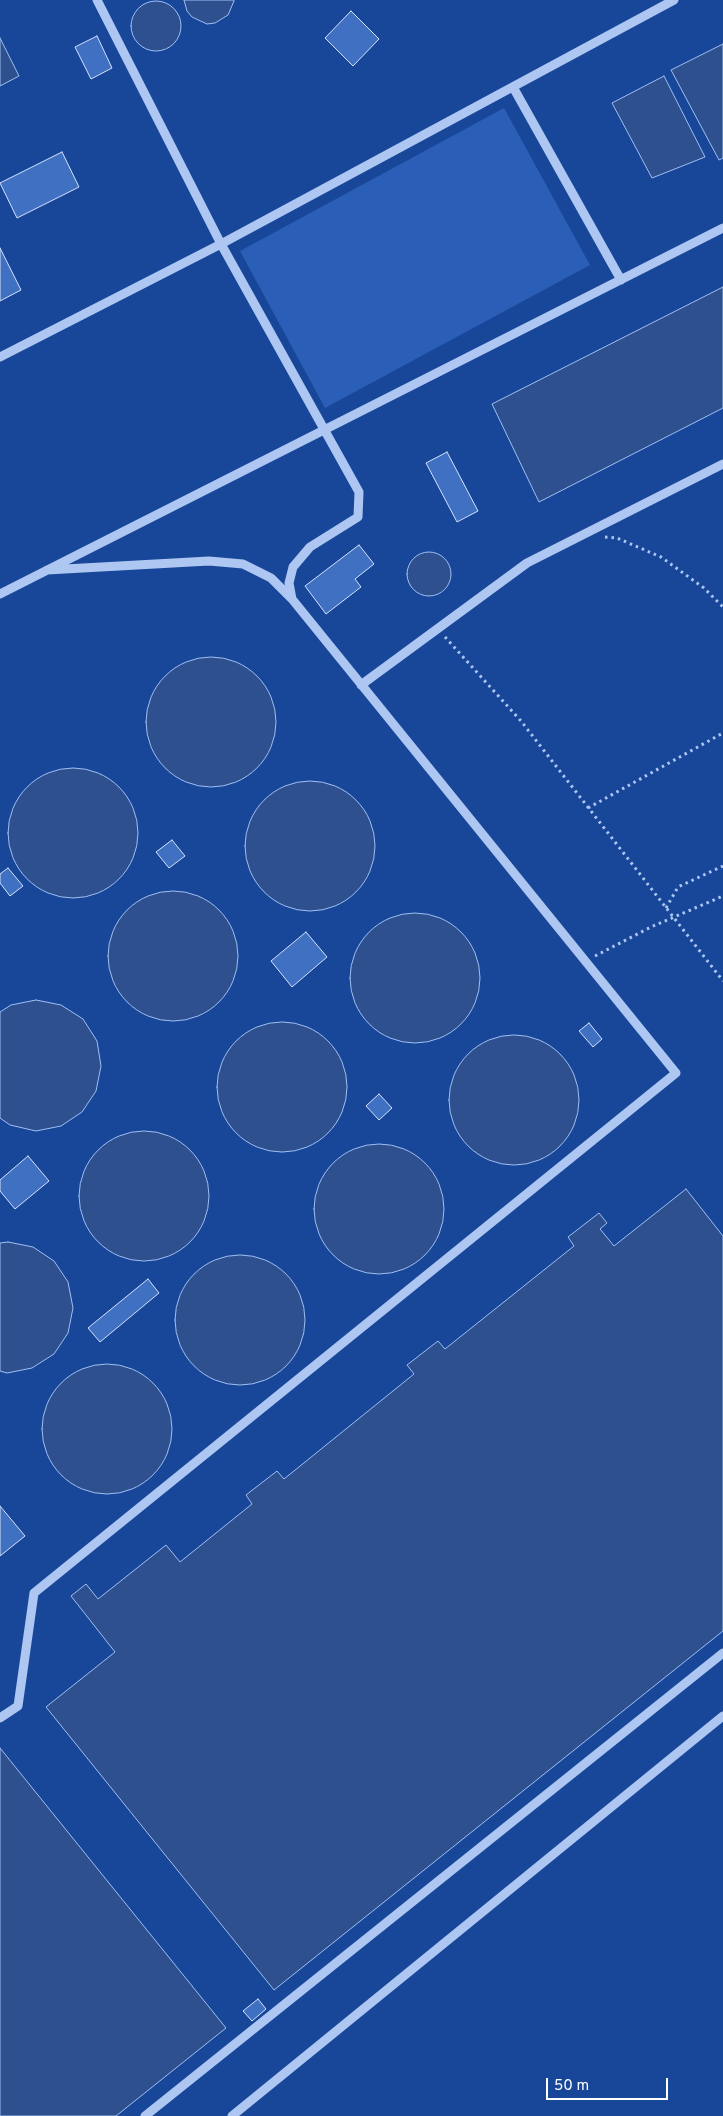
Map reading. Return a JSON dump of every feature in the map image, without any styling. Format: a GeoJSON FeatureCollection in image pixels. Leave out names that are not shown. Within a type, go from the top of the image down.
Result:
{"type":"FeatureCollection","features":[{"type":"Feature","properties":{"kind":"lane"},"geometry":{"type":"LineString","coordinates":[[97,0],[221,244],[359,492],[358,517],[310,547],[292,566],[289,583],[292,600]]}},
{"type":"Feature","properties":{"kind":"lane"},"geometry":{"type":"LineString","coordinates":[[0,357],[221,244],[514,87],[662,3],[674,0]]}},
{"type":"Feature","properties":{"kind":"lane"},"geometry":{"type":"LineString","coordinates":[[514,87],[621,280]]}},
{"type":"Feature","properties":{"kind":"lane"},"geometry":{"type":"LineString","coordinates":[[0,594],[723,228]]}},
{"type":"Feature","properties":{"kind":"lane"},"geometry":{"type":"LineString","coordinates":[[362,686],[527,563],[723,464]]}},
{"type":"Feature","properties":{"kind":"lane"},"geometry":{"type":"LineString","coordinates":[[0,1718],[18,1706],[34,1593],[676,1073],[292,600],[271,578],[243,564],[209,561],[47,570]]}},
{"type":"Feature","properties":{"kind":"lane"},"geometry":{"type":"LineString","coordinates":[[144,2116],[723,1653]]}},
{"type":"Feature","properties":{"kind":"lane"},"geometry":{"type":"LineString","coordinates":[[232,2116],[723,1716]]}},
{"type":"Feature","properties":{"kind":"path"},"geometry":{"type":"LineString","coordinates":[[583,534],[617,538],[661,557],[704,588],[723,607]]}},
{"type":"Feature","properties":{"kind":"path"},"geometry":{"type":"LineString","coordinates":[[438,629],[521,721],[723,981]]}},
{"type":"Feature","properties":{"kind":"path"},"geometry":{"type":"LineString","coordinates":[[588,808],[642,776],[723,733]]}},
{"type":"Feature","properties":{"kind":"path"},"geometry":{"type":"LineString","coordinates":[[666,908],[678,888],[723,866]]}},
{"type":"Feature","properties":{"kind":"path"},"geometry":{"type":"LineString","coordinates":[[586,961],[651,927],[723,896]]}},
{"type":"Feature","properties":{"kind":"shaded area"},"geometry":{"type":"Polygon","coordinates":[[[184,0],[234,1],[228,15],[215,23],[207,24],[192,17],[187,11],[184,0]]]}},
{"type":"Feature","properties":{"kind":"shaded area"},"geometry":{"type":"Polygon","coordinates":[[[151,1],[161,1],[174,8],[181,21],[181,31],[174,44],[161,51],[151,51],[142,47],[135,40],[131,31],[131,21],[135,12],[142,5],[151,1]]]}},
{"type":"Feature","properties":{"kind":"shaded area"},"geometry":{"type":"Polygon","coordinates":[[[0,38],[19,76],[0,86],[0,38]]]}},
{"type":"Feature","properties":{"kind":"shaded area"},"geometry":{"type":"Polygon","coordinates":[[[723,44],[723,158],[719,160],[671,70],[723,44]]]}},
{"type":"Feature","properties":{"kind":"shaded area"},"geometry":{"type":"Polygon","coordinates":[[[664,76],[705,157],[652,178],[612,103],[664,76]]]}},
{"type":"Feature","properties":{"kind":"shaded area"},"geometry":{"type":"Polygon","coordinates":[[[504,108],[590,265],[325,408],[240,251],[504,108]]]}},
{"type":"Feature","properties":{"kind":"shaded area"},"geometry":{"type":"Polygon","coordinates":[[[723,287],[723,408],[539,502],[492,404],[723,287]]]}},
{"type":"Feature","properties":{"kind":"shaded area"},"geometry":{"type":"Polygon","coordinates":[[[429,552],[441,556],[447,562],[451,574],[447,586],[441,592],[429,596],[417,592],[411,586],[407,574],[411,562],[417,556],[429,552]]]}},
{"type":"Feature","properties":{"kind":"shaded area"},"geometry":{"type":"Polygon","coordinates":[[[211,657],[236,662],[257,676],[271,697],[276,722],[271,747],[257,768],[236,782],[211,787],[186,782],[165,768],[151,747],[146,722],[151,697],[165,676],[186,662],[211,657]]]}},
{"type":"Feature","properties":{"kind":"shaded area"},"geometry":{"type":"Polygon","coordinates":[[[73,768],[98,773],[119,787],[133,808],[138,833],[133,858],[119,879],[98,893],[73,898],[48,893],[27,879],[13,858],[8,833],[13,808],[27,787],[48,773],[73,768]]]}},
{"type":"Feature","properties":{"kind":"shaded area"},"geometry":{"type":"Polygon","coordinates":[[[310,781],[335,786],[356,800],[370,821],[375,846],[370,871],[356,892],[335,906],[310,911],[285,906],[264,892],[250,871],[245,846],[250,821],[264,800],[285,786],[310,781]]]}},
{"type":"Feature","properties":{"kind":"shaded area"},"geometry":{"type":"Polygon","coordinates":[[[173,891],[198,896],[219,910],[233,931],[238,956],[233,981],[219,1002],[198,1016],[173,1021],[148,1016],[127,1002],[113,981],[108,956],[113,931],[127,910],[148,896],[173,891]]]}},
{"type":"Feature","properties":{"kind":"shaded area"},"geometry":{"type":"Polygon","coordinates":[[[415,913],[440,918],[461,932],[475,953],[480,978],[475,1003],[461,1024],[440,1038],[415,1043],[390,1038],[369,1024],[355,1003],[350,978],[355,953],[369,932],[390,918],[415,913]]]}},
{"type":"Feature","properties":{"kind":"shaded area"},"geometry":{"type":"Polygon","coordinates":[[[36,1000],[61,1005],[83,1019],[97,1041],[101,1066],[96,1091],[82,1112],[61,1126],[36,1131],[10,1125],[0,1118],[0,1012],[11,1005],[36,1000]]]}},
{"type":"Feature","properties":{"kind":"shaded area"},"geometry":{"type":"Polygon","coordinates":[[[282,1022],[307,1027],[328,1041],[342,1062],[347,1087],[342,1112],[328,1133],[307,1147],[282,1152],[257,1147],[236,1133],[222,1112],[217,1087],[222,1062],[236,1041],[257,1027],[282,1022]]]}},
{"type":"Feature","properties":{"kind":"shaded area"},"geometry":{"type":"Polygon","coordinates":[[[514,1035],[539,1040],[560,1054],[574,1075],[579,1100],[574,1125],[560,1146],[539,1160],[514,1165],[489,1160],[468,1146],[454,1125],[449,1100],[454,1075],[468,1054],[489,1040],[514,1035]]]}},
{"type":"Feature","properties":{"kind":"shaded area"},"geometry":{"type":"Polygon","coordinates":[[[144,1131],[169,1136],[190,1150],[204,1171],[209,1196],[204,1221],[190,1242],[169,1256],[144,1261],[119,1256],[98,1242],[84,1221],[79,1196],[84,1171],[98,1150],[119,1136],[144,1131]]]}},
{"type":"Feature","properties":{"kind":"shaded area"},"geometry":{"type":"Polygon","coordinates":[[[379,1144],[404,1149],[425,1163],[439,1184],[444,1209],[439,1234],[425,1255],[404,1269],[379,1274],[354,1269],[333,1255],[319,1234],[314,1209],[319,1184],[333,1163],[354,1149],[379,1144]]]}},
{"type":"Feature","properties":{"kind":"shaded area"},"geometry":{"type":"Polygon","coordinates":[[[686,1189],[723,1236],[723,1631],[274,1990],[46,1707],[115,1652],[71,1596],[86,1584],[98,1599],[166,1545],[180,1562],[252,1504],[246,1495],[277,1471],[284,1479],[414,1374],[407,1365],[438,1341],[445,1349],[574,1246],[568,1237],[599,1213],[607,1223],[600,1229],[614,1246],[686,1189]]]}},
{"type":"Feature","properties":{"kind":"shaded area"},"geometry":{"type":"Polygon","coordinates":[[[8,1242],[33,1247],[54,1261],[68,1282],[73,1308],[68,1333],[54,1354],[32,1368],[7,1373],[0,1371],[0,1243],[8,1242]]]}},
{"type":"Feature","properties":{"kind":"shaded area"},"geometry":{"type":"Polygon","coordinates":[[[240,1255],[265,1260],[286,1274],[300,1295],[305,1320],[300,1345],[286,1366],[265,1380],[240,1385],[215,1380],[194,1366],[180,1345],[175,1320],[180,1295],[194,1274],[215,1260],[240,1255]]]}},
{"type":"Feature","properties":{"kind":"shaded area"},"geometry":{"type":"Polygon","coordinates":[[[107,1364],[132,1369],[153,1383],[167,1404],[172,1429],[167,1454],[153,1475],[132,1489],[107,1494],[82,1489],[61,1475],[47,1454],[42,1429],[47,1404],[61,1383],[82,1369],[107,1364]]]}},
{"type":"Feature","properties":{"kind":"shaded area"},"geometry":{"type":"Polygon","coordinates":[[[0,1748],[226,2028],[116,2116],[0,2116],[0,1748]]]}},
{"type":"Feature","properties":{"kind":"building"},"geometry":{"type":"Polygon","coordinates":[[[351,11],[379,39],[353,66],[325,38],[351,11]]]}},
{"type":"Feature","properties":{"kind":"building"},"geometry":{"type":"Polygon","coordinates":[[[97,36],[112,68],[91,79],[75,47],[97,36]]]}},
{"type":"Feature","properties":{"kind":"building"},"geometry":{"type":"Polygon","coordinates":[[[62,152],[79,187],[17,218],[0,183],[62,152]]]}},
{"type":"Feature","properties":{"kind":"building"},"geometry":{"type":"Polygon","coordinates":[[[0,248],[21,290],[0,301],[0,248]]]}},
{"type":"Feature","properties":{"kind":"building"},"geometry":{"type":"Polygon","coordinates":[[[447,452],[478,511],[457,522],[426,463],[447,452]]]}},
{"type":"Feature","properties":{"kind":"building"},"geometry":{"type":"Polygon","coordinates":[[[359,545],[374,564],[355,579],[361,587],[326,614],[305,586],[359,545]]]}},
{"type":"Feature","properties":{"kind":"building"},"geometry":{"type":"Polygon","coordinates":[[[172,840],[185,856],[169,868],[156,852],[172,840]]]}},
{"type":"Feature","properties":{"kind":"building"},"geometry":{"type":"Polygon","coordinates":[[[8,868],[23,886],[10,896],[0,883],[0,874],[8,868]]]}},
{"type":"Feature","properties":{"kind":"building"},"geometry":{"type":"Polygon","coordinates":[[[306,932],[327,957],[292,987],[271,961],[306,932]]]}},
{"type":"Feature","properties":{"kind":"building"},"geometry":{"type":"Polygon","coordinates":[[[589,1023],[602,1039],[593,1047],[579,1031],[589,1023]]]}},
{"type":"Feature","properties":{"kind":"building"},"geometry":{"type":"Polygon","coordinates":[[[379,1094],[392,1108],[379,1120],[366,1106],[379,1094]]]}},
{"type":"Feature","properties":{"kind":"building"},"geometry":{"type":"Polygon","coordinates":[[[28,1156],[49,1181],[15,1209],[0,1191],[0,1180],[28,1156]]]}},
{"type":"Feature","properties":{"kind":"building"},"geometry":{"type":"Polygon","coordinates":[[[148,1279],[159,1293],[100,1342],[88,1328],[148,1279]]]}},
{"type":"Feature","properties":{"kind":"building"},"geometry":{"type":"Polygon","coordinates":[[[0,1506],[25,1536],[0,1556],[0,1506]]]}},
{"type":"Feature","properties":{"kind":"building"},"geometry":{"type":"Polygon","coordinates":[[[258,1999],[266,2009],[252,2021],[243,2011],[258,1999]]]}}]}
